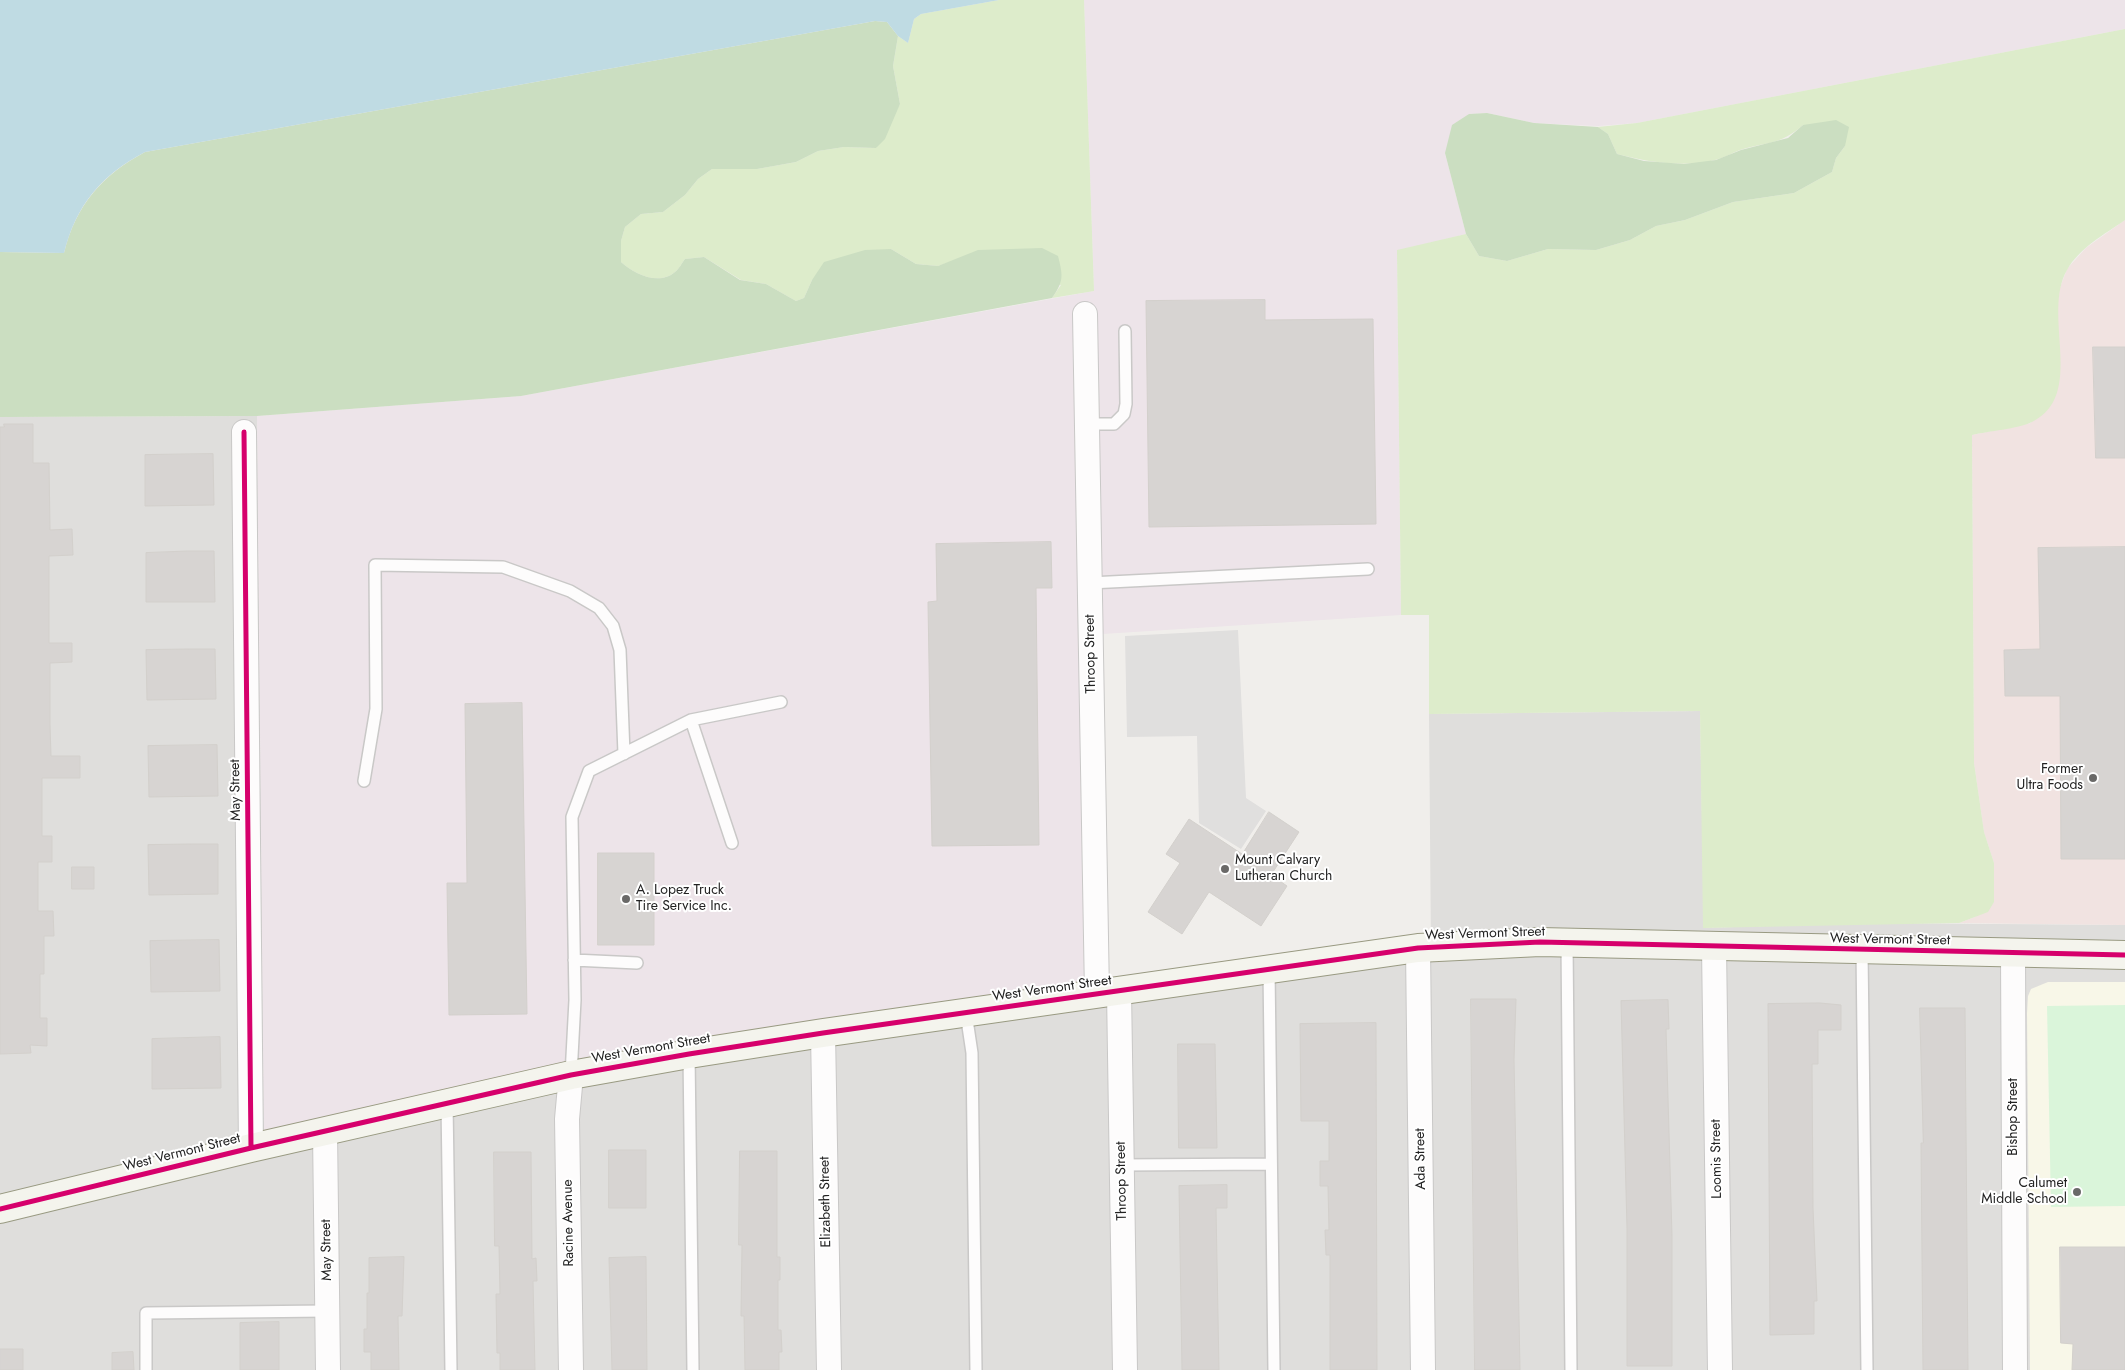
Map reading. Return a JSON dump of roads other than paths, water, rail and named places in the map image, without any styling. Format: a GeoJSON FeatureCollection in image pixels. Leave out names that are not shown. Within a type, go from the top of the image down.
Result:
{"type":"FeatureCollection","features":[{"type":"Feature","properties":{"kind":"street","name":"Throop Street"},"geometry":{"type":"LineString","coordinates":[[1085,314],[1090,583],[1108,992],[1122,1165],[1125,1370]]}},
{"type":"Feature","properties":{"kind":"street","name":"May Street"},"geometry":{"type":"LineString","coordinates":[[244,432],[251,1148]]}},
{"type":"Feature","properties":{"kind":"street","name":"West Vermont Street"},"geometry":{"type":"LineString","coordinates":[[0,1209],[251,1148],[570,1075],[823,1033],[1418,948],[1540,942],[2125,955]]}},
{"type":"Feature","properties":{"kind":"street","name":"Loomis Street"},"geometry":{"type":"LineString","coordinates":[[1714,947],[1720,1370]]}},
{"type":"Feature","properties":{"kind":"street","name":"Ada Street"},"geometry":{"type":"LineString","coordinates":[[1418,948],[1423,1370]]}},
{"type":"Feature","properties":{"kind":"street","name":"Bishop Street"},"geometry":{"type":"LineString","coordinates":[[2013,954],[2015,1370]]}},
{"type":"Feature","properties":{"kind":"street","name":"Elizabeth Street"},"geometry":{"type":"LineString","coordinates":[[823,1033],[829,1370]]}},
{"type":"Feature","properties":{"kind":"street","name":"Racine Avenue"},"geometry":{"type":"LineString","coordinates":[[570,1075],[567,1119],[571,1370]]}},
{"type":"Feature","properties":{"kind":"street","name":"May Street"},"geometry":{"type":"LineString","coordinates":[[325,1131],[328,1370]]}},
{"type":"Feature","properties":{"kind":"lane"},"geometry":{"type":"LineString","coordinates":[[1087,424],[1114,424],[1124,414],[1126,404],[1125,331]]}},
{"type":"Feature","properties":{"kind":"lane"},"geometry":{"type":"LineString","coordinates":[[364,781],[376,709],[375,565],[503,567],[570,591],[599,608],[613,626],[620,650],[624,754]]}},
{"type":"Feature","properties":{"kind":"lane"},"geometry":{"type":"LineString","coordinates":[[1090,583],[1368,569]]}},
{"type":"Feature","properties":{"kind":"lane"},"geometry":{"type":"LineString","coordinates":[[570,1075],[575,1000],[572,817],[589,771],[691,720],[781,702]]}},
{"type":"Feature","properties":{"kind":"lane"},"geometry":{"type":"LineString","coordinates":[[691,720],[732,843]]}},
{"type":"Feature","properties":{"kind":"lane"},"geometry":{"type":"LineString","coordinates":[[1567,944],[1571,1370]]}},
{"type":"Feature","properties":{"kind":"lane"},"geometry":{"type":"LineString","coordinates":[[1862,950],[1868,1370]]}},
{"type":"Feature","properties":{"kind":"lane"},"geometry":{"type":"LineString","coordinates":[[574,960],[637,963]]}},
{"type":"Feature","properties":{"kind":"lane"},"geometry":{"type":"LineString","coordinates":[[1269,968],[1274,1370]]}},
{"type":"Feature","properties":{"kind":"lane"},"geometry":{"type":"LineString","coordinates":[[966,1013],[972,1053],[976,1370]]}},
{"type":"Feature","properties":{"kind":"lane"},"geometry":{"type":"LineString","coordinates":[[689,1054],[693,1370]]}},
{"type":"Feature","properties":{"kind":"lane"},"geometry":{"type":"LineString","coordinates":[[448,1103],[451,1370]]}},
{"type":"Feature","properties":{"kind":"lane"},"geometry":{"type":"LineString","coordinates":[[1122,1165],[1271,1164]]}},
{"type":"Feature","properties":{"kind":"lane"},"geometry":{"type":"LineString","coordinates":[[146,1370],[146,1313],[327,1311]]}},
{"type":"Feature","properties":{"kind":"water"},"geometry":{"type":"Polygon","coordinates":[[[0,0],[999,0],[921,14],[914,19],[908,43],[898,36],[887,22],[875,21],[145,152],[115,171],[92,193],[76,220],[64,253],[0,252],[0,0]]]}},
{"type":"Feature","properties":{"kind":"place","name":"Former Ultra Foods"},"geometry":{"type":"Point","coordinates":[2093,778]}},
{"type":"Feature","properties":{"kind":"place","name":"Mount Calvary Lutheran Church"},"geometry":{"type":"Point","coordinates":[1225,869]}},
{"type":"Feature","properties":{"kind":"place","name":"A. Lopez Truck Tire Service Inc."},"geometry":{"type":"Point","coordinates":[626,899]}},
{"type":"Feature","properties":{"kind":"place","name":"Calumet Middle School"},"geometry":{"type":"Point","coordinates":[2077,1192]}}]}
